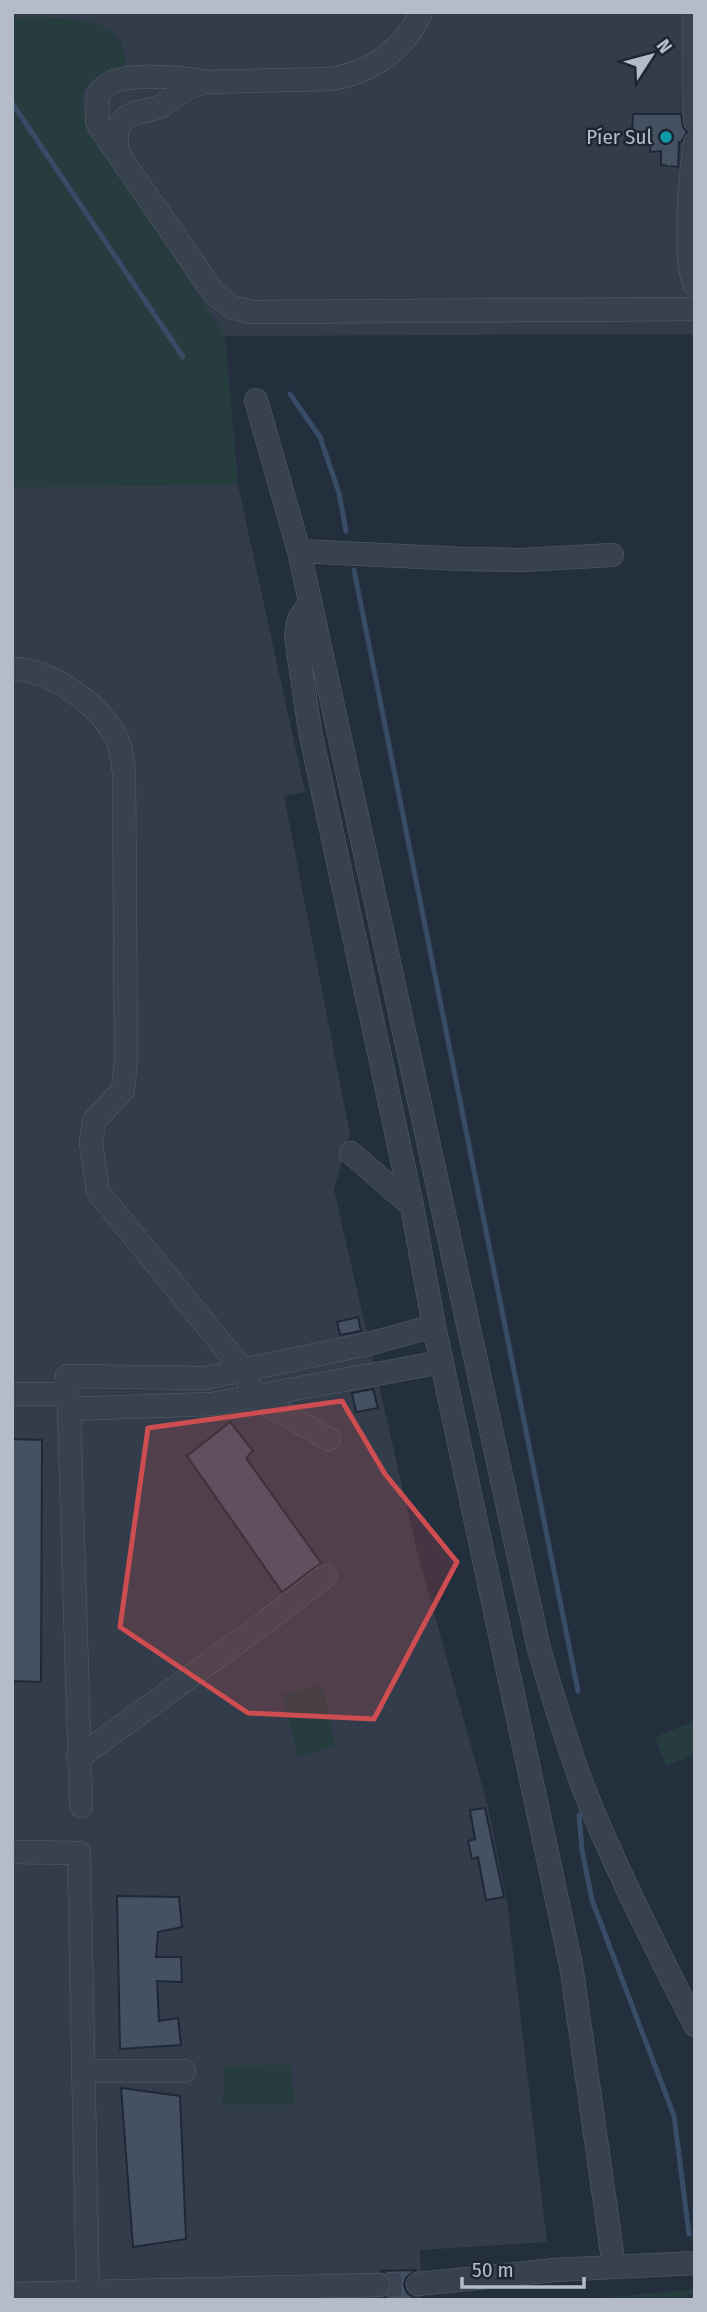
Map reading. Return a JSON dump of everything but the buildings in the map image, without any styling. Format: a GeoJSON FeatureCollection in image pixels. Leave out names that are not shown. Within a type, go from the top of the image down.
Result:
{"type":"FeatureCollection","features":[{"type":"Feature","properties":{"kind":"street"},"geometry":{"type":"LineString","coordinates":[[121,159],[115,144],[120,124],[136,112],[160,106],[188,86],[205,82],[348,77],[392,53],[404,40],[421,12]]}},
{"type":"Feature","properties":{"kind":"street"},"geometry":{"type":"LineString","coordinates":[[694,12],[689,269],[695,285]]}},
{"type":"Feature","properties":{"kind":"street"},"geometry":{"type":"LineString","coordinates":[[205,82],[186,77],[130,78],[109,83],[102,88],[96,103],[97,121],[214,293],[231,307],[240,311],[695,309]]}},
{"type":"Feature","properties":{"kind":"street"},"geometry":{"type":"LineString","coordinates":[[256,400],[299,551],[539,1649],[562,1728],[585,1792],[652,1942],[695,2025]]}},
{"type":"Feature","properties":{"kind":"street"},"geometry":{"type":"LineString","coordinates":[[299,551],[487,559],[612,555]]}},
{"type":"Feature","properties":{"kind":"street"},"geometry":{"type":"LineString","coordinates":[[311,605],[297,622],[296,637],[310,731],[571,1965],[614,2266]]}},
{"type":"Feature","properties":{"kind":"street"},"geometry":{"type":"LineString","coordinates":[[12,669],[22,669],[65,685],[94,707],[117,736],[124,772],[126,1059],[123,1090],[94,1121],[91,1143],[98,1192],[243,1370],[254,1397],[329,1439]]}},
{"type":"Feature","properties":{"kind":"street"},"geometry":{"type":"LineString","coordinates":[[351,1153],[412,1206]]}},
{"type":"Feature","properties":{"kind":"street"},"geometry":{"type":"LineString","coordinates":[[12,1394],[67,1393],[205,1378],[317,1355],[434,1326]]}},
{"type":"Feature","properties":{"kind":"street"},"geometry":{"type":"LineString","coordinates":[[387,1339],[394,1371]]}},
{"type":"Feature","properties":{"kind":"street"},"geometry":{"type":"LineString","coordinates":[[317,1355],[323,1384]]}},
{"type":"Feature","properties":{"kind":"street"},"geometry":{"type":"LineString","coordinates":[[67,1393],[212,1404],[442,1362]]}},
{"type":"Feature","properties":{"kind":"street"},"geometry":{"type":"LineString","coordinates":[[67,1393],[81,1806]]}},
{"type":"Feature","properties":{"kind":"street"},"geometry":{"type":"LineString","coordinates":[[78,1758],[325,1576]]}},
{"type":"Feature","properties":{"kind":"street"},"geometry":{"type":"LineString","coordinates":[[12,1852],[79,1853],[88,2296]]}},
{"type":"Feature","properties":{"kind":"street"},"geometry":{"type":"LineString","coordinates":[[84,2071],[184,2071]]}},
{"type":"Feature","properties":{"kind":"street"},"geometry":{"type":"LineString","coordinates":[[430,2287],[614,2266],[695,2263]]}},
{"type":"Feature","properties":{"kind":"street"},"geometry":{"type":"LineString","coordinates":[[12,2294],[88,2296],[377,2285]]}},
{"type":"Feature","properties":{"kind":"path"},"geometry":{"type":"LineString","coordinates":[[669,166],[671,131]]}},
{"type":"Feature","properties":{"kind":"path"},"geometry":{"type":"LineString","coordinates":[[632,133],[691,132]]}},
{"type":"Feature","properties":{"kind":"highlighted area"},"geometry":{"type":"Polygon","coordinates":[[[342,1401],[385,1474],[457,1562],[374,1719],[248,1713],[120,1627],[148,1428],[342,1401]]]}},
{"type":"Feature","properties":{"kind":"shaded area"},"geometry":{"type":"Polygon","coordinates":[[[12,12],[695,12],[695,334],[225,336],[238,485],[305,792],[284,796],[350,1134],[334,1190],[418,1555],[487,1803],[507,1901],[547,2242],[420,2250],[422,2300],[12,2300],[12,12]]]}},
{"type":"Feature","properties":{"kind":"green space"},"geometry":{"type":"Polygon","coordinates":[[[12,18],[51,18],[94,23],[115,34],[123,46],[125,71],[111,73],[87,86],[83,93],[84,113],[88,126],[225,336],[238,485],[12,487],[12,18]]]}},
{"type":"Feature","properties":{"kind":"green space"},"geometry":{"type":"Polygon","coordinates":[[[323,1685],[335,1746],[298,1757],[282,1694],[323,1685]]]}},
{"type":"Feature","properties":{"kind":"green space"},"geometry":{"type":"Polygon","coordinates":[[[695,1721],[695,1755],[666,1766],[655,1737],[695,1721]]]}},
{"type":"Feature","properties":{"kind":"green space"},"geometry":{"type":"Polygon","coordinates":[[[291,2065],[295,2105],[223,2105],[224,2066],[291,2065]]]}},
{"type":"Feature","properties":{"kind":"green space"},"geometry":{"type":"Polygon","coordinates":[[[695,2289],[695,2296],[688,2295],[687,2300],[580,2300],[695,2289]]]}},
{"type":"Feature","properties":{"kind":"waterway"},"geometry":{"type":"LineString","coordinates":[[12,103],[183,357]]}},
{"type":"Feature","properties":{"kind":"waterway"},"geometry":{"type":"LineString","coordinates":[[290,394],[320,437],[339,493],[346,531]]}},
{"type":"Feature","properties":{"kind":"waterway"},"geometry":{"type":"LineString","coordinates":[[354,570],[578,1691]]}},
{"type":"Feature","properties":{"kind":"waterway"},"geometry":{"type":"LineString","coordinates":[[579,1815],[582,1850],[592,1900],[674,2116],[689,2234]]}},
{"type":"Feature","properties":{"kind":"tunnel"},"geometry":{"type":"LineString","coordinates":[[378,2285],[418,2284]]}},
{"type":"Feature","properties":{"kind":"place","name":"Píer Sul"},"geometry":{"type":"Point","coordinates":[666,137]}}]}
